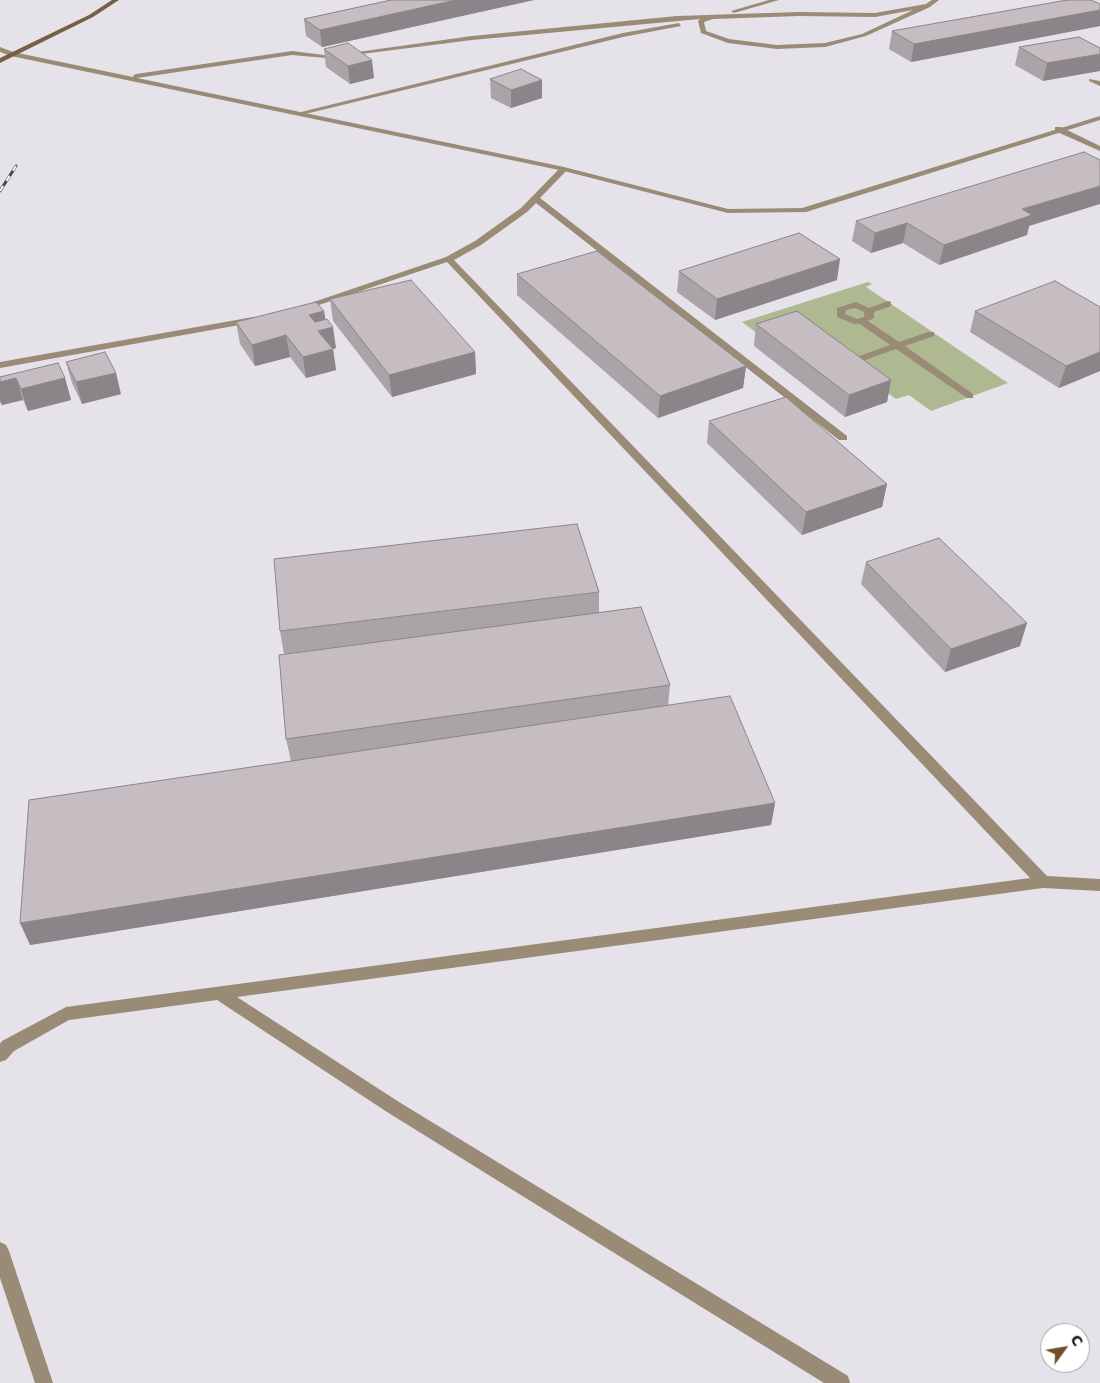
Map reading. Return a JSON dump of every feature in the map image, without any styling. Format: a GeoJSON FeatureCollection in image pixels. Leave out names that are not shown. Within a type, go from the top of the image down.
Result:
{"type":"FeatureCollection","features":[{"type":"Feature","properties":{"kind":"main road"},"geometry":{"type":"LineString","coordinates":[[0,60],[91,16],[116,0]]}},
{"type":"Feature","properties":{"kind":"street"},"geometry":{"type":"LineString","coordinates":[[301,113],[623,35],[701,21],[776,0]]}},
{"type":"Feature","properties":{"kind":"street"},"geometry":{"type":"LineString","coordinates":[[701,21],[703,32],[728,41],[777,47],[825,45],[864,35],[928,6],[936,0]]}},
{"type":"Feature","properties":{"kind":"street"},"geometry":{"type":"LineString","coordinates":[[128,78],[292,53],[324,57],[472,38],[677,18],[875,15],[928,6]]}},
{"type":"Feature","properties":{"kind":"street"},"geometry":{"type":"LineString","coordinates":[[0,49],[12,54],[564,169],[728,212],[803,210],[1100,118]]}},
{"type":"Feature","properties":{"kind":"street"},"geometry":{"type":"LineString","coordinates":[[1091,80],[1100,84]]}},
{"type":"Feature","properties":{"kind":"street"},"geometry":{"type":"LineString","coordinates":[[1058,130],[1100,149]]}},
{"type":"Feature","properties":{"kind":"street"},"geometry":{"type":"LineString","coordinates":[[289,313],[449,259],[478,243],[524,210],[564,169]]}},
{"type":"Feature","properties":{"kind":"street"},"geometry":{"type":"LineString","coordinates":[[535,198],[843,438]]}},
{"type":"Feature","properties":{"kind":"street"},"geometry":{"type":"LineString","coordinates":[[449,259],[1043,882]]}},
{"type":"Feature","properties":{"kind":"street"},"geometry":{"type":"LineString","coordinates":[[869,311],[869,318],[862,321],[847,320],[840,315],[840,310],[846,306],[856,305],[869,311],[888,304]]}},
{"type":"Feature","properties":{"kind":"street"},"geometry":{"type":"LineString","coordinates":[[0,365],[261,319]]}},
{"type":"Feature","properties":{"kind":"street"},"geometry":{"type":"LineString","coordinates":[[862,321],[970,396]]}},
{"type":"Feature","properties":{"kind":"street"},"geometry":{"type":"LineString","coordinates":[[850,362],[931,334]]}},
{"type":"Feature","properties":{"kind":"street"},"geometry":{"type":"LineString","coordinates":[[0,1055],[8,1046],[66,1014],[1043,882],[1100,885]]}},
{"type":"Feature","properties":{"kind":"street"},"geometry":{"type":"LineString","coordinates":[[218,993],[393,1107],[841,1383]]}},
{"type":"Feature","properties":{"kind":"street"},"geometry":{"type":"LineString","coordinates":[[0,1251],[44,1383]]}},
{"type":"Feature","properties":{"kind":"green space"},"geometry":{"type":"Polygon","coordinates":[[[868,282],[872,284],[866,287],[1008,383],[931,411],[909,395],[896,399],[803,330],[758,334],[742,322],[868,282]]]}},
{"type":"Feature","properties":{"kind":"building"},"geometry":{"type":"Polygon","coordinates":[[[391,0],[456,0],[320,30],[304,19],[391,0]]]}},
{"type":"Feature","properties":{"kind":"building"},"geometry":{"type":"Polygon","coordinates":[[[1067,0],[1091,0],[1100,4],[1100,10],[914,44],[892,31],[1067,0]]]}},
{"type":"Feature","properties":{"kind":"building"},"geometry":{"type":"Polygon","coordinates":[[[1079,37],[1100,48],[1100,54],[1047,63],[1019,47],[1079,37]]]}},
{"type":"Feature","properties":{"kind":"building"},"geometry":{"type":"Polygon","coordinates":[[[348,43],[372,60],[348,66],[324,49],[348,43]]]}},
{"type":"Feature","properties":{"kind":"building"},"geometry":{"type":"Polygon","coordinates":[[[521,69],[542,80],[511,90],[490,79],[521,69]]]}},
{"type":"Feature","properties":{"kind":"building"},"geometry":{"type":"Polygon","coordinates":[[[1084,152],[1100,160],[1100,186],[1022,209],[1032,215],[944,245],[907,223],[875,233],[856,221],[1084,152]]]}},
{"type":"Feature","properties":{"kind":"building"},"geometry":{"type":"Polygon","coordinates":[[[799,233],[840,259],[717,299],[679,271],[799,233]]]}},
{"type":"Feature","properties":{"kind":"building"},"geometry":{"type":"Polygon","coordinates":[[[597,251],[746,366],[660,396],[517,274],[597,251]]]}},
{"type":"Feature","properties":{"kind":"building"},"geometry":{"type":"Polygon","coordinates":[[[411,280],[475,352],[389,375],[330,299],[411,280]]]}},
{"type":"Feature","properties":{"kind":"building"},"geometry":{"type":"Polygon","coordinates":[[[1055,281],[1100,307],[1100,352],[1066,366],[975,311],[1055,281]]]}},
{"type":"Feature","properties":{"kind":"building"},"geometry":{"type":"Polygon","coordinates":[[[316,302],[324,311],[309,315],[315,322],[327,319],[333,327],[318,331],[333,349],[303,357],[286,335],[252,345],[236,322],[316,302]]]}},
{"type":"Feature","properties":{"kind":"building"},"geometry":{"type":"Polygon","coordinates":[[[797,311],[891,380],[849,395],[756,324],[797,311]]]}},
{"type":"Feature","properties":{"kind":"building"},"geometry":{"type":"Polygon","coordinates":[[[105,352],[116,373],[76,382],[66,362],[105,352]]]}},
{"type":"Feature","properties":{"kind":"building"},"geometry":{"type":"Polygon","coordinates":[[[58,363],[65,378],[21,389],[16,378],[0,382],[0,377],[58,363]]]}},
{"type":"Feature","properties":{"kind":"building"},"geometry":{"type":"Polygon","coordinates":[[[786,397],[887,484],[806,512],[709,421],[786,397]]]}},
{"type":"Feature","properties":{"kind":"building"},"geometry":{"type":"Polygon","coordinates":[[[577,524],[599,592],[280,631],[274,559],[577,524]]]}},
{"type":"Feature","properties":{"kind":"building"},"geometry":{"type":"Polygon","coordinates":[[[939,538],[1027,623],[951,649],[866,562],[939,538]]]}},
{"type":"Feature","properties":{"kind":"building"},"geometry":{"type":"Polygon","coordinates":[[[641,607],[670,685],[286,739],[279,655],[641,607]]]}},
{"type":"Feature","properties":{"kind":"building"},"geometry":{"type":"Polygon","coordinates":[[[730,696],[775,803],[20,923],[29,800],[730,696]]]}},
{"type":"Feature","properties":{"kind":"railway"},"geometry":{"type":"LineString","coordinates":[[0,191],[16,166]]}}]}
